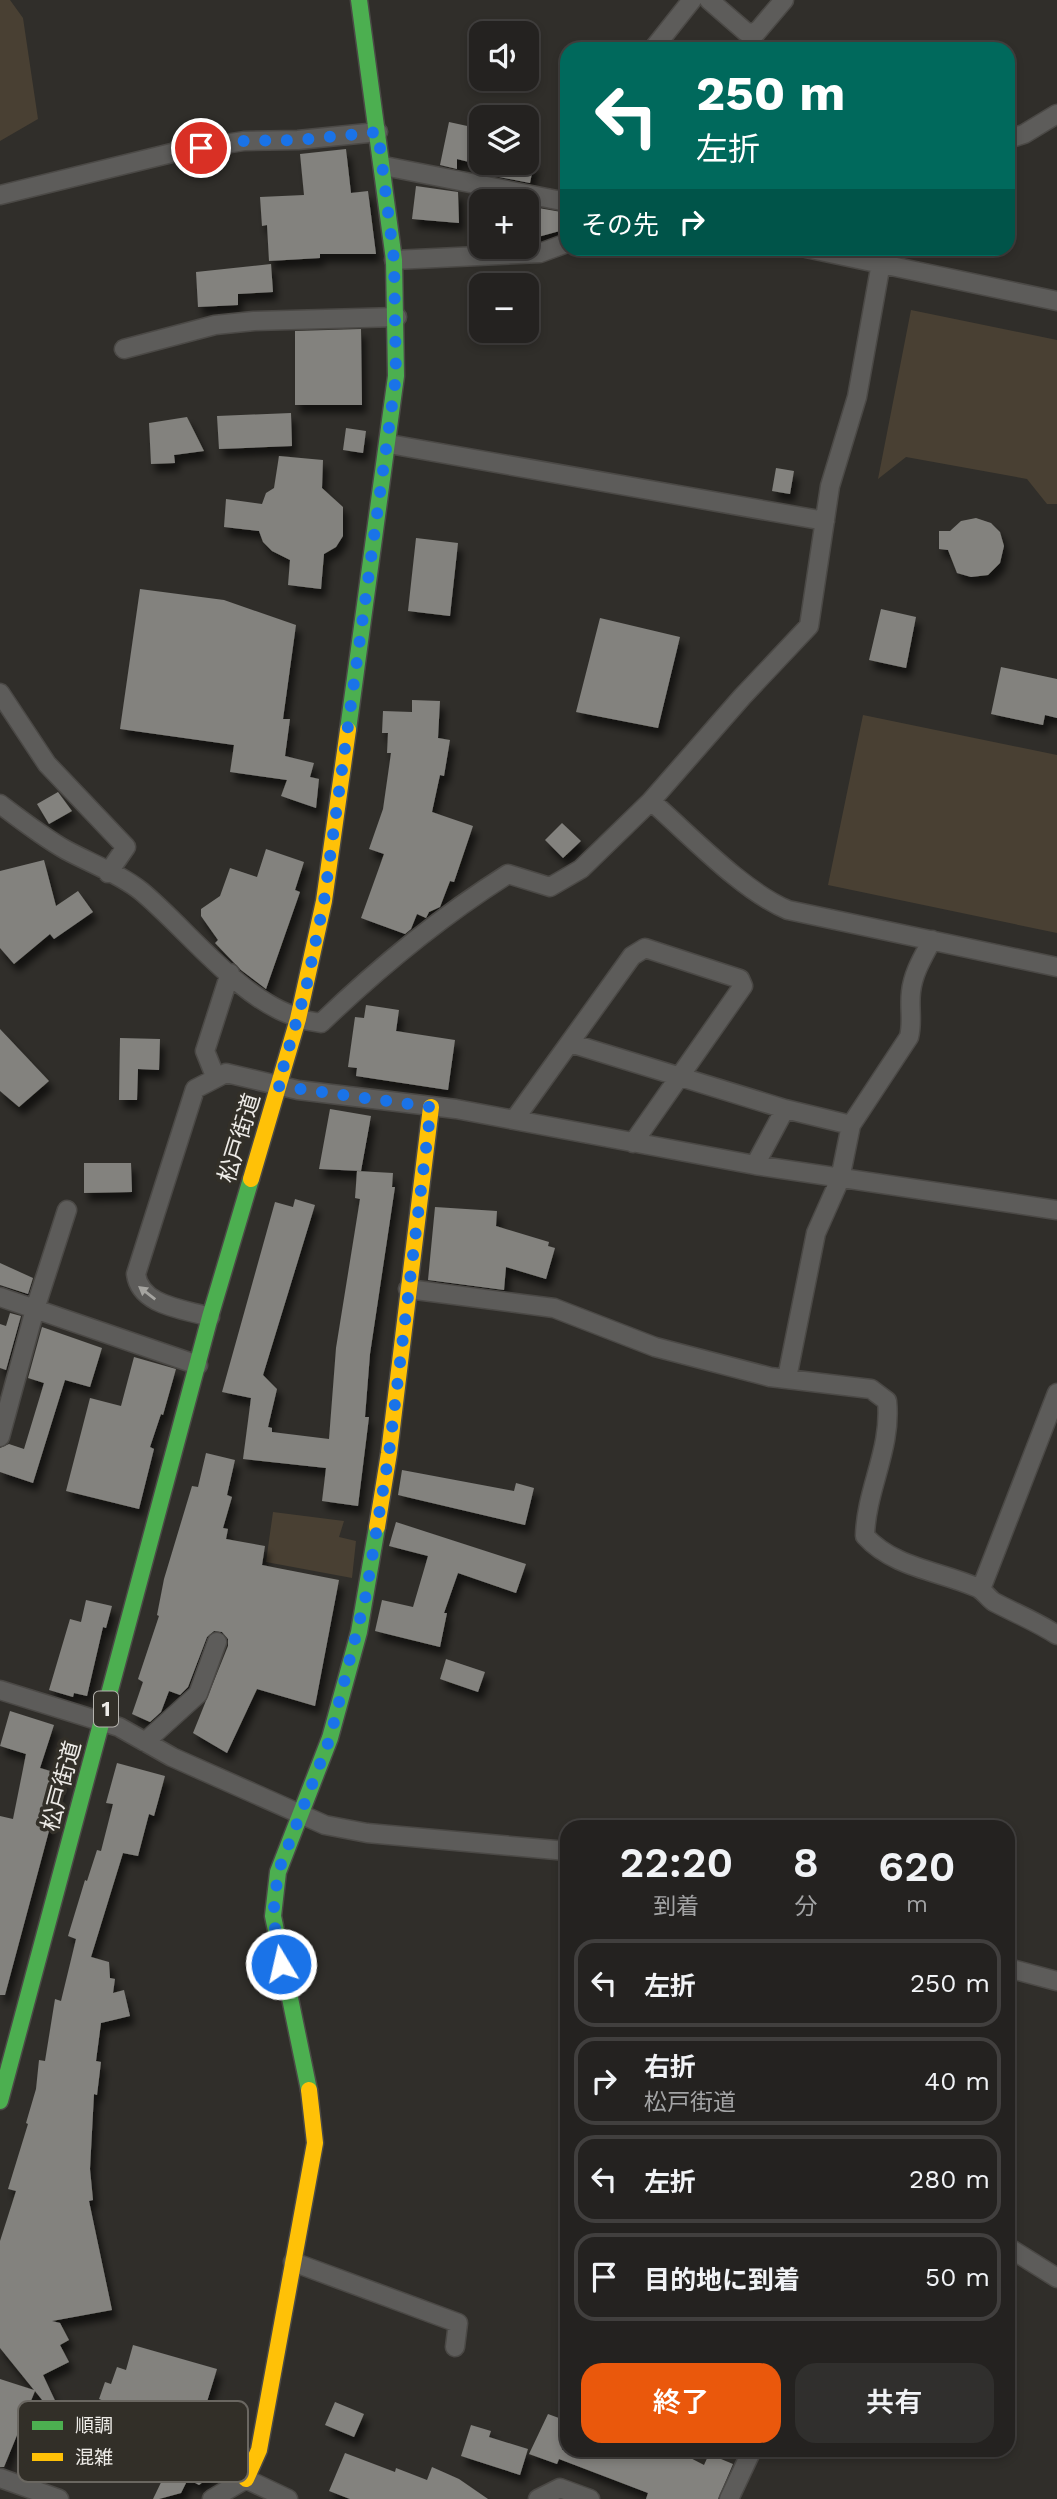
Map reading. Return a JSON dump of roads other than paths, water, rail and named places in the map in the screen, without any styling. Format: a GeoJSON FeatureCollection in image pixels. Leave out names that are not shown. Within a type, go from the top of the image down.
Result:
{"type":"FeatureCollection","features":[{"type":"Feature","properties":{"kind":"main road","name":"松戸街道"},"geometry":{"type":"LineString","coordinates":[[0,2101],[4,2069],[102,1721],[210,1317],[298,1018],[316,946],[331,860],[396,376],[394,260],[384,166],[359,0]]}},
{"type":"Feature","properties":{"kind":"main road"},"geometry":{"type":"LineString","coordinates":[[248,2475],[260,2450],[315,2143],[314,2115],[273,1916],[278,1872],[330,1738],[359,1632],[389,1453],[431,1107]]}},
{"type":"Feature","properties":{"kind":"street"},"geometry":{"type":"LineString","coordinates":[[659,42],[692,0]]}},
{"type":"Feature","properties":{"kind":"street"},"geometry":{"type":"LineString","coordinates":[[709,0],[746,32],[756,33],[785,0]]}},
{"type":"Feature","properties":{"kind":"street"},"geometry":{"type":"LineString","coordinates":[[1015,137],[1024,135],[1057,114]]}},
{"type":"Feature","properties":{"kind":"street"},"geometry":{"type":"LineString","coordinates":[[0,195],[180,151],[244,141],[298,140],[378,132]]}},
{"type":"Feature","properties":{"kind":"street"},"geometry":{"type":"LineString","coordinates":[[384,166],[560,201]]}},
{"type":"Feature","properties":{"kind":"street"},"geometry":{"type":"LineString","coordinates":[[394,260],[540,253],[560,246]]}},
{"type":"Feature","properties":{"kind":"street"},"geometry":{"type":"LineString","coordinates":[[846,256],[1057,301]]}},
{"type":"Feature","properties":{"kind":"street"},"geometry":{"type":"LineString","coordinates":[[0,804],[62,848],[139,890],[230,973],[278,1012],[321,1023],[397,955],[474,896],[508,874],[543,886],[559,884],[581,869],[651,801],[809,626],[830,486],[857,397],[881,263]]}},
{"type":"Feature","properties":{"kind":"street"},"geometry":{"type":"LineString","coordinates":[[124,349],[228,324],[397,317]]}},
{"type":"Feature","properties":{"kind":"street"},"geometry":{"type":"LineString","coordinates":[[388,444],[825,521]]}},
{"type":"Feature","properties":{"kind":"street"},"geometry":{"type":"LineString","coordinates":[[0,693],[47,764],[126,847],[108,873]]}},
{"type":"Feature","properties":{"kind":"street"},"geometry":{"type":"LineString","coordinates":[[651,801],[769,902],[788,910],[1057,967]]}},
{"type":"Feature","properties":{"kind":"street"},"geometry":{"type":"LineString","coordinates":[[787,1378],[816,1233],[840,1179],[851,1125],[909,1037],[911,993],[918,966],[932,940]]}},
{"type":"Feature","properties":{"kind":"street"},"geometry":{"type":"LineString","coordinates":[[514,1120],[632,956],[645,948],[740,979],[743,986],[633,1143]]}},
{"type":"Feature","properties":{"kind":"street"},"geometry":{"type":"LineString","coordinates":[[215,1076],[205,1051],[230,973]]}},
{"type":"Feature","properties":{"kind":"street"},"geometry":{"type":"LineString","coordinates":[[570,1043],[785,1109],[851,1125]]}},
{"type":"Feature","properties":{"kind":"street"},"geometry":{"type":"LineString","coordinates":[[210,1317],[145,1295],[138,1286],[136,1274],[195,1089],[215,1076],[226,1073],[278,1086],[514,1120],[755,1165],[1057,1210]]}},
{"type":"Feature","properties":{"kind":"street"},"geometry":{"type":"LineString","coordinates":[[755,1165],[785,1109]]}},
{"type":"Feature","properties":{"kind":"street"},"geometry":{"type":"LineString","coordinates":[[0,1437],[35,1309],[68,1210]]}},
{"type":"Feature","properties":{"kind":"street"},"geometry":{"type":"LineString","coordinates":[[408,1289],[554,1308],[656,1348],[752,1373],[871,1389],[887,1401],[887,1441],[865,1512],[865,1536],[879,1551],[936,1575],[981,1589],[990,1600],[1057,1635]]}},
{"type":"Feature","properties":{"kind":"street"},"geometry":{"type":"LineString","coordinates":[[0,1297],[198,1365]]}},
{"type":"Feature","properties":{"kind":"street"},"geometry":{"type":"LineString","coordinates":[[981,1589],[1057,1393]]}},
{"type":"Feature","properties":{"kind":"street"},"geometry":{"type":"LineString","coordinates":[[145,1742],[198,1694],[218,1642]]}},
{"type":"Feature","properties":{"kind":"street"},"geometry":{"type":"LineString","coordinates":[[0,1690],[102,1721],[172,1757],[325,1825],[367,1833],[560,1851]]}},
{"type":"Feature","properties":{"kind":"street"},"geometry":{"type":"LineString","coordinates":[[1015,1970],[1057,1981]]}},
{"type":"Feature","properties":{"kind":"street"},"geometry":{"type":"LineString","coordinates":[[1015,2251],[1057,2278]]}},
{"type":"Feature","properties":{"kind":"street"},"geometry":{"type":"LineString","coordinates":[[293,2262],[458,2323],[454,2347]]}},
{"type":"Feature","properties":{"kind":"street"},"geometry":{"type":"LineString","coordinates":[[729,2499],[749,2457]]}},
{"type":"Feature","properties":{"kind":"street"},"geometry":{"type":"LineString","coordinates":[[0,2478],[59,2499]]}},
{"type":"Feature","properties":{"kind":"street"},"geometry":{"type":"LineString","coordinates":[[248,2480],[288,2499]]}},
{"type":"Feature","properties":{"kind":"street"},"geometry":{"type":"LineString","coordinates":[[212,2499],[241,2482]]}},
{"type":"Feature","properties":{"kind":"street"},"geometry":{"type":"LineString","coordinates":[[538,2499],[560,2488],[590,2499]]}}]}
